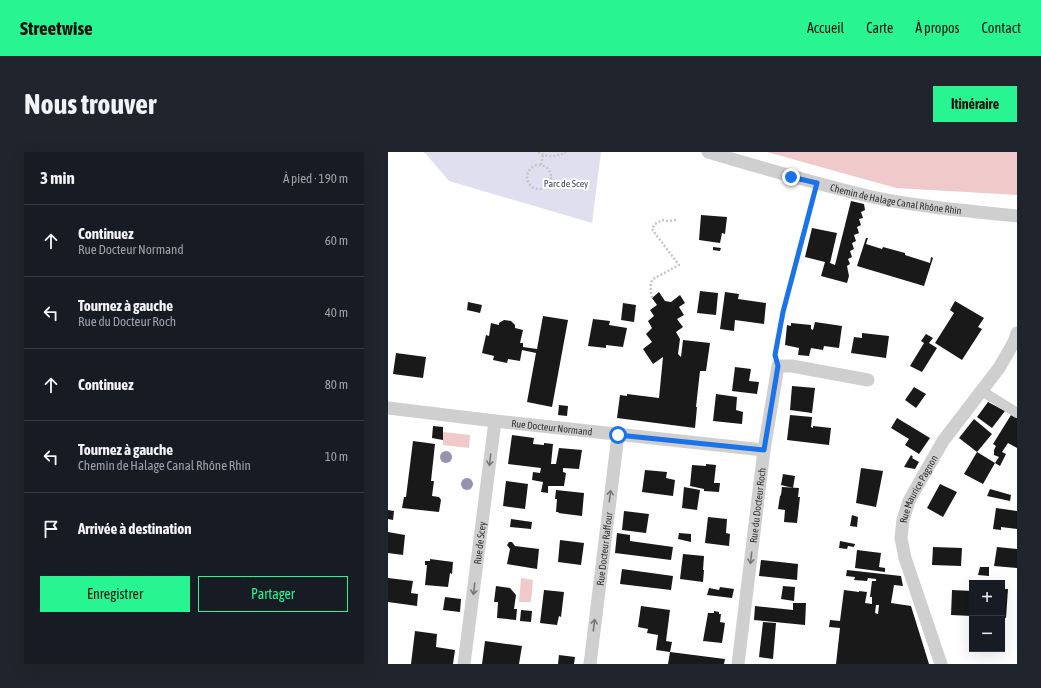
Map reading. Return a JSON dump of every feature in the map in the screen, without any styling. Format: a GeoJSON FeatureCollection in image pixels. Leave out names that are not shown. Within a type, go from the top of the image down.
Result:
{"type":"FeatureCollection","features":[{"type":"Feature","properties":{"kind":"street","name":"Chemin de Halage Canal Rhône Rhin"},"geometry":{"type":"LineString","coordinates":[[708,152],[791,177],[873,197],[918,205],[1017,216]]}},
{"type":"Feature","properties":{"kind":"street","name":"Rue Maurice Pagnon"},"geometry":{"type":"LineString","coordinates":[[941,664],[905,558],[901,538],[903,520],[915,490],[943,441],[999,368],[1014,342],[1017,333]]}},
{"type":"Feature","properties":{"kind":"street"},"geometry":{"type":"LineString","coordinates":[[778,366],[792,366],[868,380]]}},
{"type":"Feature","properties":{"kind":"street","name":"Rue du Docteur Roch"},"geometry":{"type":"LineString","coordinates":[[738,664],[764,450],[778,366]]}},
{"type":"Feature","properties":{"kind":"street"},"geometry":{"type":"LineString","coordinates":[[982,391],[1017,413]]}},
{"type":"Feature","properties":{"kind":"street","name":"Rue Docteur Normand"},"geometry":{"type":"LineString","coordinates":[[388,408],[618,435],[764,450]]}},
{"type":"Feature","properties":{"kind":"street","name":"Rue de Scey"},"geometry":{"type":"LineString","coordinates":[[464,664],[495,421]]}},
{"type":"Feature","properties":{"kind":"street","name":"Rue Docteur Raffour"},"geometry":{"type":"LineString","coordinates":[[590,664],[618,435]]}},
{"type":"Feature","properties":{"kind":"path"},"geometry":{"type":"LineString","coordinates":[[538,152],[548,156],[557,156],[566,152]]}},
{"type":"Feature","properties":{"kind":"path"},"geometry":{"type":"LineString","coordinates":[[541,165],[543,155]]}},
{"type":"Feature","properties":{"kind":"path"},"geometry":{"type":"LineString","coordinates":[[541,165],[545,166],[550,172],[551,180],[547,187],[540,190],[529,185],[526,176],[533,166],[541,165]]}},
{"type":"Feature","properties":{"kind":"path"},"geometry":{"type":"LineString","coordinates":[[778,366],[775,355],[783,312],[817,183]]}},
{"type":"Feature","properties":{"kind":"path"},"geometry":{"type":"LineString","coordinates":[[652,298],[650,283],[653,279],[679,265],[652,229],[653,226],[662,220],[668,222],[676,220]]}},
{"type":"Feature","properties":{"kind":"green space","name":"Parc de Scey"},"geometry":{"type":"Polygon","coordinates":[[[423,152],[601,152],[592,223],[449,181],[423,152]]]}},
{"type":"Feature","properties":{"kind":"shaded area"},"geometry":{"type":"Polygon","coordinates":[[[767,152],[1017,152],[1017,195],[896,188],[767,152]]]}},
{"type":"Feature","properties":{"kind":"shaded area"},"geometry":{"type":"Polygon","coordinates":[[[443,432],[470,435],[469,448],[443,445],[443,432]]]}},
{"type":"Feature","properties":{"kind":"shaded area"},"geometry":{"type":"Polygon","coordinates":[[[521,578],[533,580],[531,602],[519,602],[521,578]]]}},
{"type":"Feature","properties":{"kind":"building"},"geometry":{"type":"Polygon","coordinates":[[[851,201],[864,204],[865,210],[861,212],[863,218],[859,219],[861,225],[857,227],[859,233],[854,235],[856,241],[852,243],[854,249],[850,251],[852,257],[848,259],[850,264],[847,266],[849,276],[847,283],[821,276],[825,262],[805,257],[812,228],[837,233],[830,263],[835,265],[851,201]]]}},
{"type":"Feature","properties":{"kind":"building"},"geometry":{"type":"Polygon","coordinates":[[[701,215],[727,217],[725,234],[722,233],[720,243],[699,240],[701,215]]]}},
{"type":"Feature","properties":{"kind":"building"},"geometry":{"type":"Polygon","coordinates":[[[866,238],[868,238],[866,244],[882,249],[883,247],[905,253],[905,255],[930,263],[931,257],[933,258],[924,286],[857,266],[866,238]]]}},
{"type":"Feature","properties":{"kind":"building"},"geometry":{"type":"Polygon","coordinates":[[[713,247],[721,248],[720,251],[713,250],[713,247]]]}},
{"type":"Feature","properties":{"kind":"building"},"geometry":{"type":"Polygon","coordinates":[[[700,291],[718,293],[716,315],[697,313],[700,291]]]}},
{"type":"Feature","properties":{"kind":"building"},"geometry":{"type":"Polygon","coordinates":[[[659,292],[665,301],[671,302],[680,295],[685,303],[679,307],[684,315],[677,319],[683,327],[676,332],[680,339],[678,354],[681,357],[683,340],[710,343],[706,371],[700,371],[695,428],[617,418],[620,395],[627,396],[627,394],[659,398],[663,357],[653,364],[643,349],[652,342],[646,334],[652,328],[648,321],[654,316],[650,310],[657,305],[652,298],[659,292]]]}},
{"type":"Feature","properties":{"kind":"building"},"geometry":{"type":"Polygon","coordinates":[[[725,292],[739,294],[738,299],[766,303],[764,324],[735,320],[734,331],[720,329],[725,292]]]}},
{"type":"Feature","properties":{"kind":"building"},"geometry":{"type":"Polygon","coordinates":[[[955,301],[984,318],[978,327],[982,329],[962,360],[935,343],[954,313],[950,310],[955,301]]]}},
{"type":"Feature","properties":{"kind":"building"},"geometry":{"type":"Polygon","coordinates":[[[468,302],[482,305],[480,313],[467,310],[468,302]]]}},
{"type":"Feature","properties":{"kind":"building"},"geometry":{"type":"Polygon","coordinates":[[[623,303],[636,305],[634,322],[621,320],[623,303]]]}},
{"type":"Feature","properties":{"kind":"building"},"geometry":{"type":"Polygon","coordinates":[[[543,316],[568,320],[552,407],[527,402],[536,353],[522,350],[520,361],[508,359],[507,363],[493,360],[494,356],[482,353],[486,335],[489,336],[491,323],[499,325],[499,323],[504,320],[511,321],[515,325],[515,328],[523,330],[520,343],[523,343],[523,347],[537,349],[543,316]]]}},
{"type":"Feature","properties":{"kind":"building"},"geometry":{"type":"Polygon","coordinates":[[[593,319],[610,321],[609,325],[627,328],[623,347],[606,345],[606,348],[588,346],[593,319]]]}},
{"type":"Feature","properties":{"kind":"building"},"geometry":{"type":"Polygon","coordinates":[[[815,322],[842,326],[839,348],[824,346],[823,350],[811,348],[809,356],[798,355],[799,348],[785,345],[787,325],[791,326],[791,323],[811,325],[811,329],[813,330],[815,322]]]}},
{"type":"Feature","properties":{"kind":"building"},"geometry":{"type":"Polygon","coordinates":[[[862,333],[889,336],[886,358],[851,353],[854,337],[862,338],[862,333]]]}},
{"type":"Feature","properties":{"kind":"building"},"geometry":{"type":"Polygon","coordinates":[[[926,334],[933,338],[929,343],[937,348],[922,372],[910,366],[924,343],[921,341],[926,334]]]}},
{"type":"Feature","properties":{"kind":"building"},"geometry":{"type":"Polygon","coordinates":[[[396,353],[426,357],[423,378],[393,374],[396,353]]]}},
{"type":"Feature","properties":{"kind":"building"},"geometry":{"type":"Polygon","coordinates":[[[735,367],[751,369],[749,381],[759,382],[757,394],[732,391],[735,367]]]}},
{"type":"Feature","properties":{"kind":"building"},"geometry":{"type":"Polygon","coordinates":[[[792,386],[815,388],[812,413],[790,410],[792,386]]]}},
{"type":"Feature","properties":{"kind":"building"},"geometry":{"type":"Polygon","coordinates":[[[914,387],[926,394],[916,408],[905,400],[914,387]]]}},
{"type":"Feature","properties":{"kind":"building"},"geometry":{"type":"Polygon","coordinates":[[[716,394],[737,397],[736,410],[743,412],[742,424],[713,421],[716,394]]]}},
{"type":"Feature","properties":{"kind":"building"},"geometry":{"type":"Polygon","coordinates":[[[988,402],[1005,411],[992,428],[977,417],[988,402]]]}},
{"type":"Feature","properties":{"kind":"building"},"geometry":{"type":"Polygon","coordinates":[[[559,405],[568,406],[567,416],[558,415],[559,405]]]}},
{"type":"Feature","properties":{"kind":"building"},"geometry":{"type":"Polygon","coordinates":[[[790,415],[812,417],[811,427],[813,428],[813,426],[831,428],[829,445],[787,440],[790,415]]]}},
{"type":"Feature","properties":{"kind":"building"},"geometry":{"type":"Polygon","coordinates":[[[1011,415],[1017,418],[1017,448],[1008,443],[1002,452],[1006,454],[1000,466],[995,463],[999,457],[994,455],[996,446],[993,444],[1011,415]]]}},
{"type":"Feature","properties":{"kind":"building"},"geometry":{"type":"Polygon","coordinates":[[[897,418],[930,438],[919,454],[905,445],[909,439],[891,428],[897,418]]]}},
{"type":"Feature","properties":{"kind":"building"},"geometry":{"type":"Polygon","coordinates":[[[974,419],[992,434],[977,452],[959,438],[974,419]]]}},
{"type":"Feature","properties":{"kind":"building"},"geometry":{"type":"Polygon","coordinates":[[[433,426],[443,427],[443,440],[432,438],[433,426]]]}},
{"type":"Feature","properties":{"kind":"building"},"geometry":{"type":"Polygon","coordinates":[[[512,435],[534,438],[533,444],[553,444],[551,464],[556,464],[559,448],[582,450],[579,469],[563,468],[563,472],[566,473],[564,486],[548,486],[548,493],[541,492],[543,482],[532,480],[533,472],[540,473],[541,468],[508,464],[512,435]]]}},
{"type":"Feature","properties":{"kind":"building"},"geometry":{"type":"Polygon","coordinates":[[[413,441],[435,444],[431,481],[434,481],[432,496],[439,497],[441,500],[439,512],[402,508],[404,497],[406,497],[413,441]]]}},
{"type":"Feature","properties":{"kind":"building"},"geometry":{"type":"Polygon","coordinates":[[[977,452],[995,463],[983,484],[964,474],[977,452]]]}},
{"type":"Feature","properties":{"kind":"building"},"geometry":{"type":"Polygon","coordinates":[[[911,455],[913,457],[912,458],[919,462],[915,469],[904,467],[911,455]]]}},
{"type":"Feature","properties":{"kind":"building"},"geometry":{"type":"Polygon","coordinates":[[[706,464],[716,465],[714,483],[720,483],[719,492],[704,491],[704,489],[690,486],[692,465],[706,466],[706,464]]]}},
{"type":"Feature","properties":{"kind":"building"},"geometry":{"type":"Polygon","coordinates":[[[861,468],[883,471],[876,507],[856,503],[861,468]]]}},
{"type":"Feature","properties":{"kind":"building"},"geometry":{"type":"Polygon","coordinates":[[[645,470],[667,472],[666,478],[675,480],[673,496],[642,492],[645,470]]]}},
{"type":"Feature","properties":{"kind":"building"},"geometry":{"type":"Polygon","coordinates":[[[783,474],[795,476],[793,488],[781,485],[783,474]]]}},
{"type":"Feature","properties":{"kind":"building"},"geometry":{"type":"Polygon","coordinates":[[[506,481],[528,484],[525,509],[503,506],[506,481]]]}},
{"type":"Feature","properties":{"kind":"building"},"geometry":{"type":"Polygon","coordinates":[[[940,484],[957,492],[943,517],[927,508],[940,484]]]}},
{"type":"Feature","properties":{"kind":"building"},"geometry":{"type":"Polygon","coordinates":[[[684,487],[700,490],[697,510],[682,508],[684,487]]]}},
{"type":"Feature","properties":{"kind":"building"},"geometry":{"type":"Polygon","coordinates":[[[782,487],[799,488],[798,497],[800,497],[797,523],[784,522],[785,510],[778,509],[782,487]]]}},
{"type":"Feature","properties":{"kind":"building"},"geometry":{"type":"Polygon","coordinates":[[[990,489],[1011,495],[1010,501],[987,496],[990,489]]]}},
{"type":"Feature","properties":{"kind":"building"},"geometry":{"type":"Polygon","coordinates":[[[556,490],[584,493],[582,516],[556,512],[556,490]]]}},
{"type":"Feature","properties":{"kind":"building"},"geometry":{"type":"Polygon","coordinates":[[[996,508],[1017,511],[1017,529],[1001,527],[1001,530],[993,529],[996,508]]]}},
{"type":"Feature","properties":{"kind":"building"},"geometry":{"type":"Polygon","coordinates":[[[388,510],[394,511],[393,520],[388,519],[388,510]]]}},
{"type":"Feature","properties":{"kind":"building"},"geometry":{"type":"Polygon","coordinates":[[[624,511],[649,514],[646,533],[622,530],[624,511]]]}},
{"type":"Feature","properties":{"kind":"building"},"geometry":{"type":"Polygon","coordinates":[[[852,515],[858,517],[857,527],[850,526],[852,515]]]}},
{"type":"Feature","properties":{"kind":"building"},"geometry":{"type":"Polygon","coordinates":[[[708,517],[727,519],[726,533],[730,534],[729,546],[705,543],[708,517]]]}},
{"type":"Feature","properties":{"kind":"building"},"geometry":{"type":"Polygon","coordinates":[[[511,519],[532,522],[531,529],[510,527],[511,519]]]}},
{"type":"Feature","properties":{"kind":"building"},"geometry":{"type":"Polygon","coordinates":[[[388,532],[405,535],[403,555],[388,553],[388,532]]]}},
{"type":"Feature","properties":{"kind":"building"},"geometry":{"type":"Polygon","coordinates":[[[617,533],[630,535],[630,541],[673,547],[671,560],[615,553],[617,533]]]}},
{"type":"Feature","properties":{"kind":"building"},"geometry":{"type":"Polygon","coordinates":[[[679,533],[691,534],[691,542],[678,539],[679,533]]]}},
{"type":"Feature","properties":{"kind":"building"},"geometry":{"type":"Polygon","coordinates":[[[560,540],[584,543],[581,565],[558,562],[560,540]]]}},
{"type":"Feature","properties":{"kind":"building"},"geometry":{"type":"Polygon","coordinates":[[[840,541],[855,544],[854,547],[848,546],[847,549],[839,548],[840,541]]]}},
{"type":"Feature","properties":{"kind":"building"},"geometry":{"type":"Polygon","coordinates":[[[509,542],[512,542],[515,546],[539,549],[537,569],[507,564],[510,549],[507,545],[509,542]]]}},
{"type":"Feature","properties":{"kind":"building"},"geometry":{"type":"Polygon","coordinates":[[[933,547],[962,548],[961,566],[932,565],[933,547]]]}},
{"type":"Feature","properties":{"kind":"building"},"geometry":{"type":"Polygon","coordinates":[[[997,547],[1017,549],[1017,568],[994,566],[997,547]]]}},
{"type":"Feature","properties":{"kind":"building"},"geometry":{"type":"Polygon","coordinates":[[[857,550],[881,553],[879,567],[885,568],[885,572],[855,568],[857,550]]]}},
{"type":"Feature","properties":{"kind":"building"},"geometry":{"type":"Polygon","coordinates":[[[683,554],[704,556],[703,582],[680,579],[683,554]]]}},
{"type":"Feature","properties":{"kind":"building"},"geometry":{"type":"Polygon","coordinates":[[[430,559],[453,562],[452,574],[450,573],[448,587],[425,585],[427,565],[425,565],[425,561],[430,561],[430,559]]]}},
{"type":"Feature","properties":{"kind":"building"},"geometry":{"type":"Polygon","coordinates":[[[761,560],[798,564],[797,580],[759,576],[761,560]]]}},
{"type":"Feature","properties":{"kind":"building"},"geometry":{"type":"Polygon","coordinates":[[[980,567],[989,567],[989,576],[978,575],[980,567]]]}},
{"type":"Feature","properties":{"kind":"building"},"geometry":{"type":"Polygon","coordinates":[[[622,569],[673,576],[671,590],[620,584],[622,569]]]}},
{"type":"Feature","properties":{"kind":"building"},"geometry":{"type":"Polygon","coordinates":[[[847,570],[901,576],[903,586],[894,585],[891,603],[911,606],[929,664],[836,664],[840,628],[829,627],[830,620],[840,621],[844,590],[867,592],[865,603],[872,604],[872,597],[870,597],[872,581],[876,581],[876,579],[868,578],[867,581],[854,580],[855,577],[846,576],[847,570]],[[876,605],[875,613],[878,614],[879,605],[876,605]]]}},
{"type":"Feature","properties":{"kind":"building"},"geometry":{"type":"Polygon","coordinates":[[[388,578],[413,581],[411,593],[418,594],[417,606],[388,602],[388,578]]]}},
{"type":"Feature","properties":{"kind":"building"},"geometry":{"type":"Polygon","coordinates":[[[496,586],[510,588],[516,595],[514,609],[517,609],[516,620],[497,618],[498,602],[494,602],[496,586]]]}},
{"type":"Feature","properties":{"kind":"building"},"geometry":{"type":"Polygon","coordinates":[[[783,586],[795,587],[794,601],[781,599],[783,586]]]}},
{"type":"Feature","properties":{"kind":"building"},"geometry":{"type":"Polygon","coordinates":[[[720,587],[734,589],[732,598],[707,595],[709,588],[719,590],[720,587]]]}},
{"type":"Feature","properties":{"kind":"building"},"geometry":{"type":"Polygon","coordinates":[[[1005,589],[1008,589],[1006,618],[1005,589]]]}},
{"type":"Feature","properties":{"kind":"building"},"geometry":{"type":"Polygon","coordinates":[[[544,590],[564,592],[561,617],[559,616],[557,625],[540,623],[544,590]]]}},
{"type":"Feature","properties":{"kind":"building"},"geometry":{"type":"Polygon","coordinates":[[[952,590],[969,591],[969,616],[951,615],[952,590]]]}},
{"type":"Feature","properties":{"kind":"building"},"geometry":{"type":"Polygon","coordinates":[[[445,597],[461,599],[460,612],[443,610],[445,597]]]}},
{"type":"Feature","properties":{"kind":"building"},"geometry":{"type":"Polygon","coordinates":[[[793,603],[806,603],[805,625],[754,620],[755,606],[793,610],[793,603]]]}},
{"type":"Feature","properties":{"kind":"building"},"geometry":{"type":"Polygon","coordinates":[[[641,606],[670,610],[666,641],[672,642],[670,652],[656,650],[658,635],[647,633],[648,629],[638,627],[641,606]]]}},
{"type":"Feature","properties":{"kind":"building"},"geometry":{"type":"Polygon","coordinates":[[[521,610],[532,611],[531,622],[520,621],[521,610]]]}},
{"type":"Feature","properties":{"kind":"building"},"geometry":{"type":"Polygon","coordinates":[[[714,611],[721,614],[720,622],[725,623],[722,643],[703,641],[708,613],[714,613],[714,611]]]}},
{"type":"Feature","properties":{"kind":"building"},"geometry":{"type":"Polygon","coordinates":[[[763,622],[776,623],[773,659],[759,657],[763,622]]]}},
{"type":"Feature","properties":{"kind":"building"},"geometry":{"type":"Polygon","coordinates":[[[415,631],[437,634],[436,647],[455,650],[453,664],[411,664],[415,631]]]}},
{"type":"Feature","properties":{"kind":"building"},"geometry":{"type":"Polygon","coordinates":[[[485,641],[522,646],[519,664],[482,664],[485,641]]]}},
{"type":"Feature","properties":{"kind":"building"},"geometry":{"type":"Polygon","coordinates":[[[670,652],[725,659],[724,664],[668,664],[670,652]]]}},
{"type":"Feature","properties":{"kind":"building"},"geometry":{"type":"Polygon","coordinates":[[[559,655],[575,657],[574,664],[558,664],[559,655]]]}},
{"type":"Feature","properties":{"kind":"route"},"geometry":{"type":"LineString","coordinates":[[618,435],[764,450],[778,366],[775,355],[783,312],[817,183],[791,177]]}}]}
